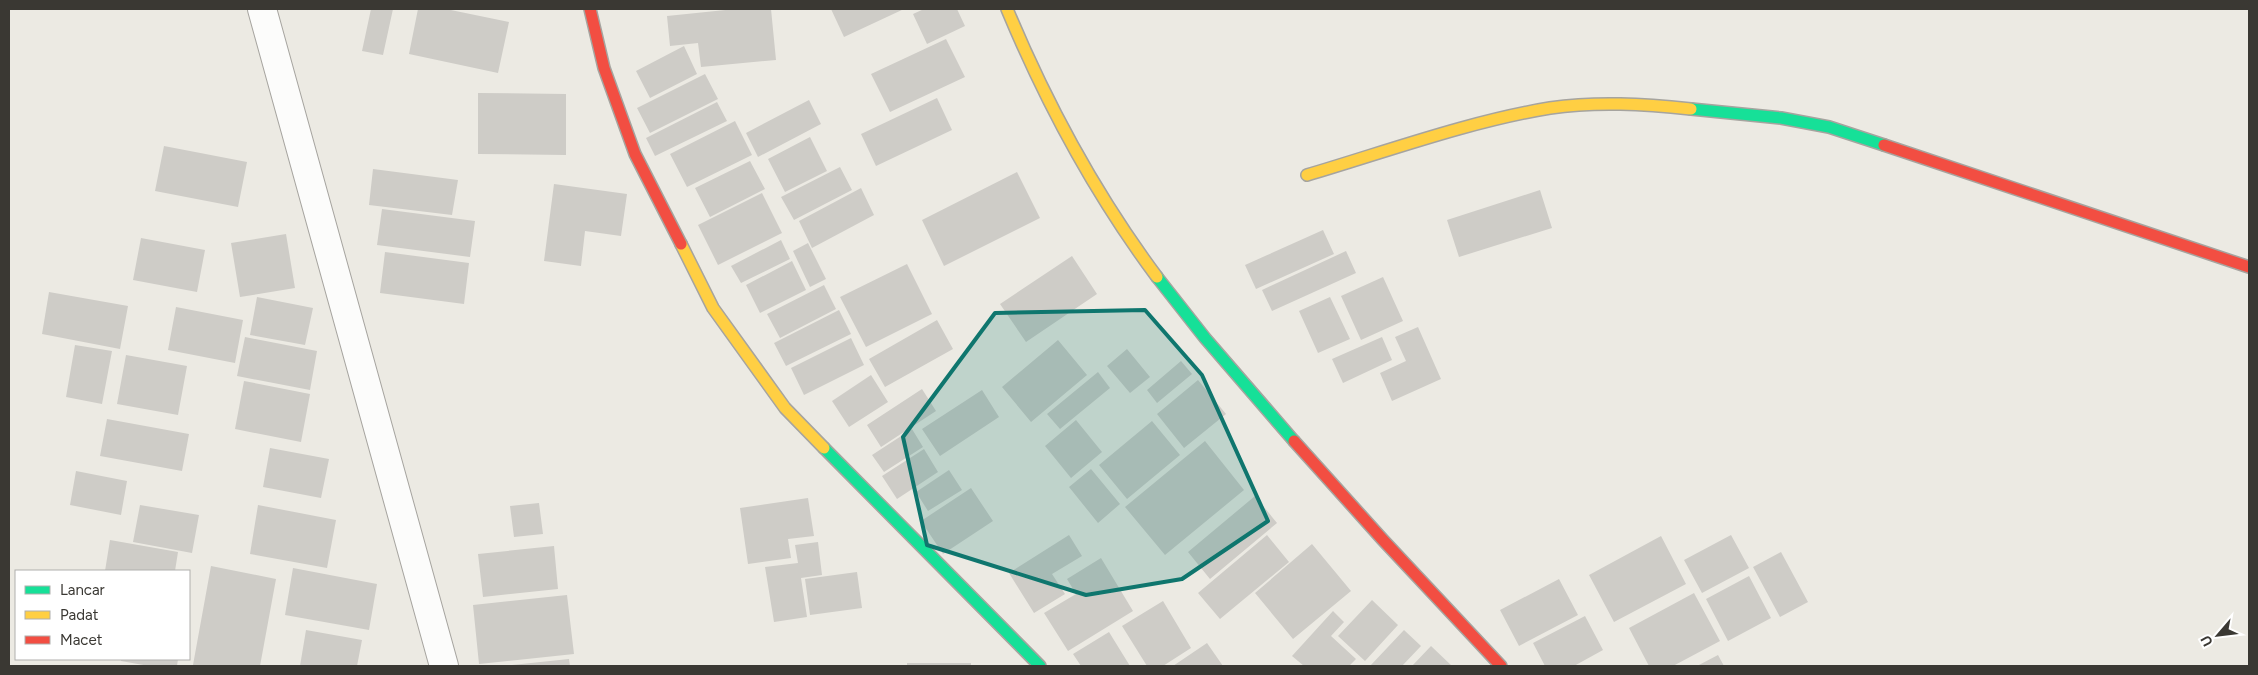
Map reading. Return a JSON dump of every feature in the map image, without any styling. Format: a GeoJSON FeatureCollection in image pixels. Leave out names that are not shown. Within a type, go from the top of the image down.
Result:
{"type":"FeatureCollection","features":[{"type":"Feature","properties":{"kind":"street"},"geometry":{"type":"LineString","coordinates":[[262,9],[444,666]]}},
{"type":"Feature","properties":{"kind":"street"},"geometry":{"type":"LineString","coordinates":[[590,9],[604,68],[635,154],[719,316],[785,408],[1040,666]]}},
{"type":"Feature","properties":{"kind":"street"},"geometry":{"type":"LineString","coordinates":[[1007,9],[1030,67],[1058,119],[1109,208],[1147,263],[1225,362],[1344,499],[1501,666]]}},
{"type":"Feature","properties":{"kind":"street"},"geometry":{"type":"LineString","coordinates":[[1307,175],[1488,122],[1551,108],[1632,103],[1781,118],[1829,127],[2249,267]]}},
{"type":"Feature","properties":{"kind":"highlighted area"},"geometry":{"type":"Polygon","coordinates":[[[1145,310],[1202,375],[1268,521],[1182,579],[1086,595],[927,545],[903,437],[995,313],[1145,310]]]}},
{"type":"Feature","properties":{"kind":"building"},"geometry":{"type":"Polygon","coordinates":[[[371,9],[393,9],[383,55],[362,51],[371,9]]]}},
{"type":"Feature","properties":{"kind":"building"},"geometry":{"type":"Polygon","coordinates":[[[418,9],[446,9],[509,22],[498,73],[409,54],[418,9]]]}},
{"type":"Feature","properties":{"kind":"building"},"geometry":{"type":"Polygon","coordinates":[[[735,9],[771,9],[776,60],[701,67],[698,43],[670,46],[667,16],[735,9]]]}},
{"type":"Feature","properties":{"kind":"building"},"geometry":{"type":"Polygon","coordinates":[[[831,9],[904,9],[844,37],[831,9]]]}},
{"type":"Feature","properties":{"kind":"building"},"geometry":{"type":"Polygon","coordinates":[[[924,9],[957,9],[965,26],[927,44],[913,14],[924,9]]]}},
{"type":"Feature","properties":{"kind":"building"},"geometry":{"type":"Polygon","coordinates":[[[946,39],[965,77],[890,112],[871,74],[946,39]]]}},
{"type":"Feature","properties":{"kind":"building"},"geometry":{"type":"Polygon","coordinates":[[[684,46],[697,74],[650,98],[636,71],[684,46]]]}},
{"type":"Feature","properties":{"kind":"building"},"geometry":{"type":"Polygon","coordinates":[[[705,74],[718,99],[650,133],[637,108],[705,74]]]}},
{"type":"Feature","properties":{"kind":"building"},"geometry":{"type":"Polygon","coordinates":[[[478,93],[566,94],[566,155],[478,154],[478,93]]]}},
{"type":"Feature","properties":{"kind":"building"},"geometry":{"type":"Polygon","coordinates":[[[937,98],[952,130],[876,166],[861,134],[937,98]]]}},
{"type":"Feature","properties":{"kind":"building"},"geometry":{"type":"Polygon","coordinates":[[[809,100],[821,124],[758,157],[746,133],[809,100]]]}},
{"type":"Feature","properties":{"kind":"building"},"geometry":{"type":"Polygon","coordinates":[[[717,102],[727,121],[655,156],[646,138],[717,102]]]}},
{"type":"Feature","properties":{"kind":"building"},"geometry":{"type":"Polygon","coordinates":[[[735,121],[752,155],[687,187],[670,154],[735,121]]]}},
{"type":"Feature","properties":{"kind":"building"},"geometry":{"type":"Polygon","coordinates":[[[810,137],[827,171],[785,192],[768,159],[810,137]]]}},
{"type":"Feature","properties":{"kind":"building"},"geometry":{"type":"Polygon","coordinates":[[[164,146],[247,162],[238,207],[155,191],[164,146]]]}},
{"type":"Feature","properties":{"kind":"building"},"geometry":{"type":"Polygon","coordinates":[[[750,161],[765,189],[710,217],[695,188],[750,161]]]}},
{"type":"Feature","properties":{"kind":"building"},"geometry":{"type":"Polygon","coordinates":[[[840,167],[852,190],[794,220],[781,197],[840,167]]]}},
{"type":"Feature","properties":{"kind":"building"},"geometry":{"type":"Polygon","coordinates":[[[373,169],[458,180],[452,215],[369,205],[373,169]]]}},
{"type":"Feature","properties":{"kind":"building"},"geometry":{"type":"Polygon","coordinates":[[[1017,172],[1040,218],[944,266],[922,220],[1017,172]]]}},
{"type":"Feature","properties":{"kind":"building"},"geometry":{"type":"Polygon","coordinates":[[[554,184],[627,194],[621,236],[585,231],[581,266],[544,261],[554,184]]]}},
{"type":"Feature","properties":{"kind":"building"},"geometry":{"type":"Polygon","coordinates":[[[861,188],[874,215],[812,248],[799,221],[861,188]]]}},
{"type":"Feature","properties":{"kind":"building"},"geometry":{"type":"Polygon","coordinates":[[[1540,190],[1552,228],[1459,257],[1447,220],[1540,190]]]}},
{"type":"Feature","properties":{"kind":"building"},"geometry":{"type":"Polygon","coordinates":[[[762,193],[782,233],[718,265],[698,225],[762,193]]]}},
{"type":"Feature","properties":{"kind":"building"},"geometry":{"type":"Polygon","coordinates":[[[382,209],[475,221],[470,257],[377,245],[382,209]]]}},
{"type":"Feature","properties":{"kind":"building"},"geometry":{"type":"Polygon","coordinates":[[[1323,230],[1334,254],[1256,289],[1245,265],[1323,230]]]}},
{"type":"Feature","properties":{"kind":"building"},"geometry":{"type":"Polygon","coordinates":[[[286,234],[295,288],[240,297],[231,243],[286,234]]]}},
{"type":"Feature","properties":{"kind":"building"},"geometry":{"type":"Polygon","coordinates":[[[141,238],[205,250],[197,292],[133,280],[141,238]]]}},
{"type":"Feature","properties":{"kind":"building"},"geometry":{"type":"Polygon","coordinates":[[[781,240],[790,259],[741,283],[731,266],[781,240]]]}},
{"type":"Feature","properties":{"kind":"building"},"geometry":{"type":"Polygon","coordinates":[[[808,243],[826,279],[810,287],[793,251],[808,243]]]}},
{"type":"Feature","properties":{"kind":"building"},"geometry":{"type":"Polygon","coordinates":[[[1346,251],[1356,273],[1272,311],[1262,290],[1346,251]]]}},
{"type":"Feature","properties":{"kind":"building"},"geometry":{"type":"Polygon","coordinates":[[[385,252],[469,263],[464,304],[380,293],[385,252]]]}},
{"type":"Feature","properties":{"kind":"building"},"geometry":{"type":"Polygon","coordinates":[[[1072,256],[1097,294],[1026,342],[1000,304],[1072,256]]]}},
{"type":"Feature","properties":{"kind":"building"},"geometry":{"type":"Polygon","coordinates":[[[792,261],[806,290],[760,313],[746,285],[792,261]]]}},
{"type":"Feature","properties":{"kind":"building"},"geometry":{"type":"Polygon","coordinates":[[[907,264],[932,314],[866,347],[840,297],[907,264]]]}},
{"type":"Feature","properties":{"kind":"building"},"geometry":{"type":"Polygon","coordinates":[[[1383,277],[1403,321],[1361,340],[1341,296],[1383,277]]]}},
{"type":"Feature","properties":{"kind":"building"},"geometry":{"type":"Polygon","coordinates":[[[824,285],[836,309],[780,338],[767,314],[824,285]]]}},
{"type":"Feature","properties":{"kind":"building"},"geometry":{"type":"Polygon","coordinates":[[[49,292],[128,306],[120,349],[42,334],[49,292]]]}},
{"type":"Feature","properties":{"kind":"building"},"geometry":{"type":"Polygon","coordinates":[[[257,297],[313,308],[305,345],[250,335],[257,297]]]}},
{"type":"Feature","properties":{"kind":"building"},"geometry":{"type":"Polygon","coordinates":[[[1330,297],[1350,339],[1318,353],[1299,311],[1330,297]]]}},
{"type":"Feature","properties":{"kind":"building"},"geometry":{"type":"Polygon","coordinates":[[[176,307],[243,320],[235,363],[168,350],[176,307]]]}},
{"type":"Feature","properties":{"kind":"building"},"geometry":{"type":"Polygon","coordinates":[[[839,310],[851,334],[786,366],[774,343],[839,310]]]}},
{"type":"Feature","properties":{"kind":"building"},"geometry":{"type":"Polygon","coordinates":[[[937,320],[953,349],[885,387],[869,359],[937,320]]]}},
{"type":"Feature","properties":{"kind":"building"},"geometry":{"type":"Polygon","coordinates":[[[1418,327],[1441,379],[1392,401],[1380,373],[1406,361],[1395,337],[1418,327]]]}},
{"type":"Feature","properties":{"kind":"building"},"geometry":{"type":"Polygon","coordinates":[[[245,337],[317,351],[310,390],[237,376],[245,337]]]}},
{"type":"Feature","properties":{"kind":"building"},"geometry":{"type":"Polygon","coordinates":[[[1382,337],[1392,360],[1343,383],[1332,359],[1382,337]]]}},
{"type":"Feature","properties":{"kind":"building"},"geometry":{"type":"Polygon","coordinates":[[[851,338],[864,365],[804,395],[791,368],[851,338]]]}},
{"type":"Feature","properties":{"kind":"building"},"geometry":{"type":"Polygon","coordinates":[[[1058,340],[1087,375],[1031,422],[1002,387],[1058,340]]]}},
{"type":"Feature","properties":{"kind":"building"},"geometry":{"type":"Polygon","coordinates":[[[75,345],[112,351],[102,404],[66,397],[75,345]]]}},
{"type":"Feature","properties":{"kind":"building"},"geometry":{"type":"Polygon","coordinates":[[[1127,349],[1150,377],[1130,393],[1107,366],[1127,349]]]}},
{"type":"Feature","properties":{"kind":"building"},"geometry":{"type":"Polygon","coordinates":[[[126,355],[187,366],[178,415],[117,404],[126,355]]]}},
{"type":"Feature","properties":{"kind":"building"},"geometry":{"type":"Polygon","coordinates":[[[1181,361],[1192,374],[1157,403],[1147,390],[1181,361]]]}},
{"type":"Feature","properties":{"kind":"building"},"geometry":{"type":"Polygon","coordinates":[[[1098,372],[1110,388],[1060,429],[1047,414],[1098,372]]]}},
{"type":"Feature","properties":{"kind":"building"},"geometry":{"type":"Polygon","coordinates":[[[871,375],[888,402],[849,427],[832,401],[871,375]]]}},
{"type":"Feature","properties":{"kind":"building"},"geometry":{"type":"Polygon","coordinates":[[[1198,380],[1226,414],[1184,448],[1157,414],[1198,380]]]}},
{"type":"Feature","properties":{"kind":"building"},"geometry":{"type":"Polygon","coordinates":[[[244,381],[310,394],[301,442],[235,429],[244,381]]]}},
{"type":"Feature","properties":{"kind":"building"},"geometry":{"type":"Polygon","coordinates":[[[922,389],[936,411],[881,447],[867,425],[922,389]]]}},
{"type":"Feature","properties":{"kind":"building"},"geometry":{"type":"Polygon","coordinates":[[[982,390],[999,417],[940,456],[922,429],[982,390]]]}},
{"type":"Feature","properties":{"kind":"building"},"geometry":{"type":"Polygon","coordinates":[[[107,419],[189,434],[182,471],[100,456],[107,419]]]}},
{"type":"Feature","properties":{"kind":"building"},"geometry":{"type":"Polygon","coordinates":[[[1076,420],[1102,452],[1071,478],[1045,446],[1076,420]]]}},
{"type":"Feature","properties":{"kind":"building"},"geometry":{"type":"Polygon","coordinates":[[[1152,421],[1180,455],[1127,499],[1099,465],[1152,421]]]}},
{"type":"Feature","properties":{"kind":"building"},"geometry":{"type":"Polygon","coordinates":[[[912,429],[923,447],[884,472],[872,455],[912,429]]]}},
{"type":"Feature","properties":{"kind":"building"},"geometry":{"type":"Polygon","coordinates":[[[1205,441],[1244,490],[1165,555],[1125,507],[1205,441]]]}},
{"type":"Feature","properties":{"kind":"building"},"geometry":{"type":"Polygon","coordinates":[[[270,448],[329,459],[321,498],[263,487],[270,448]]]}},
{"type":"Feature","properties":{"kind":"building"},"geometry":{"type":"Polygon","coordinates":[[[924,449],[938,472],[897,499],[882,476],[924,449]]]}},
{"type":"Feature","properties":{"kind":"building"},"geometry":{"type":"Polygon","coordinates":[[[1091,469],[1120,504],[1098,523],[1069,487],[1091,469]]]}},
{"type":"Feature","properties":{"kind":"building"},"geometry":{"type":"Polygon","coordinates":[[[949,470],[962,490],[928,511],[916,492],[949,470]]]}},
{"type":"Feature","properties":{"kind":"building"},"geometry":{"type":"Polygon","coordinates":[[[76,471],[127,481],[121,515],[70,505],[76,471]]]}},
{"type":"Feature","properties":{"kind":"building"},"geometry":{"type":"Polygon","coordinates":[[[971,488],[993,521],[943,554],[921,521],[971,488]]]}},
{"type":"Feature","properties":{"kind":"building"},"geometry":{"type":"Polygon","coordinates":[[[1255,496],[1277,523],[1210,579],[1188,552],[1255,496]]]}},
{"type":"Feature","properties":{"kind":"building"},"geometry":{"type":"Polygon","coordinates":[[[808,498],[814,536],[788,539],[791,558],[748,564],[740,508],[808,498]]]}},
{"type":"Feature","properties":{"kind":"building"},"geometry":{"type":"Polygon","coordinates":[[[539,503],[543,534],[514,537],[510,506],[539,503]]]}},
{"type":"Feature","properties":{"kind":"building"},"geometry":{"type":"Polygon","coordinates":[[[140,505],[199,515],[192,553],[133,542],[140,505]]]}},
{"type":"Feature","properties":{"kind":"building"},"geometry":{"type":"Polygon","coordinates":[[[258,505],[336,520],[327,568],[250,554],[258,505]]]}},
{"type":"Feature","properties":{"kind":"building"},"geometry":{"type":"Polygon","coordinates":[[[1069,535],[1082,556],[1052,574],[1065,594],[1034,613],[1009,573],[1069,535]]]}},
{"type":"Feature","properties":{"kind":"building"},"geometry":{"type":"Polygon","coordinates":[[[1267,535],[1289,562],[1220,619],[1198,593],[1267,535]]]}},
{"type":"Feature","properties":{"kind":"building"},"geometry":{"type":"Polygon","coordinates":[[[1731,535],[1749,568],[1702,593],[1684,560],[1731,535]]]}},
{"type":"Feature","properties":{"kind":"building"},"geometry":{"type":"Polygon","coordinates":[[[1661,536],[1686,584],[1614,622],[1589,575],[1661,536]]]}},
{"type":"Feature","properties":{"kind":"building"},"geometry":{"type":"Polygon","coordinates":[[[110,540],[178,552],[175,570],[105,570],[110,540]]]}},
{"type":"Feature","properties":{"kind":"building"},"geometry":{"type":"Polygon","coordinates":[[[818,542],[822,575],[801,578],[807,617],[774,622],[765,567],[798,563],[795,545],[818,542]]]}},
{"type":"Feature","properties":{"kind":"building"},"geometry":{"type":"Polygon","coordinates":[[[1312,544],[1351,591],[1293,639],[1255,593],[1312,544]]]}},
{"type":"Feature","properties":{"kind":"building"},"geometry":{"type":"Polygon","coordinates":[[[554,546],[558,589],[483,597],[478,554],[554,546]]]}},
{"type":"Feature","properties":{"kind":"building"},"geometry":{"type":"Polygon","coordinates":[[[1781,552],[1808,602],[1780,617],[1753,567],[1781,552]]]}},
{"type":"Feature","properties":{"kind":"building"},"geometry":{"type":"Polygon","coordinates":[[[1101,558],[1133,611],[1068,651],[1044,613],[1076,594],[1067,579],[1101,558]]]}},
{"type":"Feature","properties":{"kind":"building"},"geometry":{"type":"Polygon","coordinates":[[[211,566],[276,579],[260,666],[193,665],[211,566]]]}},
{"type":"Feature","properties":{"kind":"building"},"geometry":{"type":"Polygon","coordinates":[[[293,568],[377,584],[369,630],[285,615],[293,568]]]}},
{"type":"Feature","properties":{"kind":"building"},"geometry":{"type":"Polygon","coordinates":[[[857,572],[862,608],[810,615],[805,579],[857,572]]]}},
{"type":"Feature","properties":{"kind":"building"},"geometry":{"type":"Polygon","coordinates":[[[1749,576],[1771,618],[1728,641],[1706,599],[1749,576]]]}},
{"type":"Feature","properties":{"kind":"building"},"geometry":{"type":"Polygon","coordinates":[[[1559,579],[1578,615],[1519,646],[1500,610],[1559,579]]]}},
{"type":"Feature","properties":{"kind":"building"},"geometry":{"type":"Polygon","coordinates":[[[1694,593],[1720,641],[1673,666],[1649,666],[1629,628],[1694,593]]]}},
{"type":"Feature","properties":{"kind":"building"},"geometry":{"type":"Polygon","coordinates":[[[567,595],[574,654],[479,664],[473,605],[567,595]]]}},
{"type":"Feature","properties":{"kind":"building"},"geometry":{"type":"Polygon","coordinates":[[[1372,600],[1398,625],[1365,661],[1338,636],[1372,600]]]}},
{"type":"Feature","properties":{"kind":"building"},"geometry":{"type":"Polygon","coordinates":[[[1163,601],[1191,648],[1163,666],[1147,666],[1122,626],[1163,601]]]}},
{"type":"Feature","properties":{"kind":"building"},"geometry":{"type":"Polygon","coordinates":[[[1333,611],[1344,622],[1331,636],[1356,659],[1349,666],[1304,666],[1292,656],[1333,611]]]}},
{"type":"Feature","properties":{"kind":"building"},"geometry":{"type":"Polygon","coordinates":[[[1585,616],[1603,650],[1574,666],[1545,666],[1533,643],[1585,616]]]}},
{"type":"Feature","properties":{"kind":"building"},"geometry":{"type":"Polygon","coordinates":[[[306,630],[362,640],[357,666],[300,666],[306,630]]]}},
{"type":"Feature","properties":{"kind":"building"},"geometry":{"type":"Polygon","coordinates":[[[1404,630],[1421,646],[1402,666],[1370,666],[1404,630]]]}},
{"type":"Feature","properties":{"kind":"building"},"geometry":{"type":"Polygon","coordinates":[[[1109,632],[1130,666],[1081,666],[1073,654],[1109,632]]]}},
{"type":"Feature","properties":{"kind":"building"},"geometry":{"type":"Polygon","coordinates":[[[1207,643],[1223,666],[1173,666],[1207,643]]]}},
{"type":"Feature","properties":{"kind":"building"},"geometry":{"type":"Polygon","coordinates":[[[1431,646],[1452,666],[1412,666],[1431,646]]]}},
{"type":"Feature","properties":{"kind":"building"},"geometry":{"type":"Polygon","coordinates":[[[1718,655],[1724,666],[1697,666],[1718,655]]]}},
{"type":"Feature","properties":{"kind":"building"},"geometry":{"type":"Polygon","coordinates":[[[569,659],[570,666],[512,666],[512,665],[569,659]]]}},
{"type":"Feature","properties":{"kind":"building"},"geometry":{"type":"Polygon","coordinates":[[[178,660],[177,666],[149,666],[121,661],[178,660]]]}},
{"type":"Feature","properties":{"kind":"building"},"geometry":{"type":"Polygon","coordinates":[[[907,663],[971,663],[971,666],[907,666],[907,663]]]}},
{"type":"Feature","properties":{"kind":"traffic: fast"},"geometry":{"type":"LineString","coordinates":[[1691,109],[1781,118],[1829,127],[1884,145]]}},
{"type":"Feature","properties":{"kind":"traffic: fast"},"geometry":{"type":"LineString","coordinates":[[1157,277],[1205,338],[1294,441]]}},
{"type":"Feature","properties":{"kind":"traffic: fast"},"geometry":{"type":"LineString","coordinates":[[824,448],[1040,666]]}},
{"type":"Feature","properties":{"kind":"traffic: slow"},"geometry":{"type":"LineString","coordinates":[[1007,9],[1022,45],[1074,148],[1113,214],[1157,277]]}},
{"type":"Feature","properties":{"kind":"traffic: slow"},"geometry":{"type":"LineString","coordinates":[[1307,175],[1459,129],[1550,108],[1585,104],[1620,104],[1691,109]]}},
{"type":"Feature","properties":{"kind":"traffic: slow"},"geometry":{"type":"LineString","coordinates":[[681,244],[713,308],[785,408],[824,448]]}},
{"type":"Feature","properties":{"kind":"traffic: jam"},"geometry":{"type":"LineString","coordinates":[[590,9],[604,68],[635,154],[681,244]]}},
{"type":"Feature","properties":{"kind":"traffic: jam"},"geometry":{"type":"LineString","coordinates":[[1884,145],[2249,267]]}},
{"type":"Feature","properties":{"kind":"traffic: jam"},"geometry":{"type":"LineString","coordinates":[[1294,441],[1383,540],[1501,666]]}}]}
